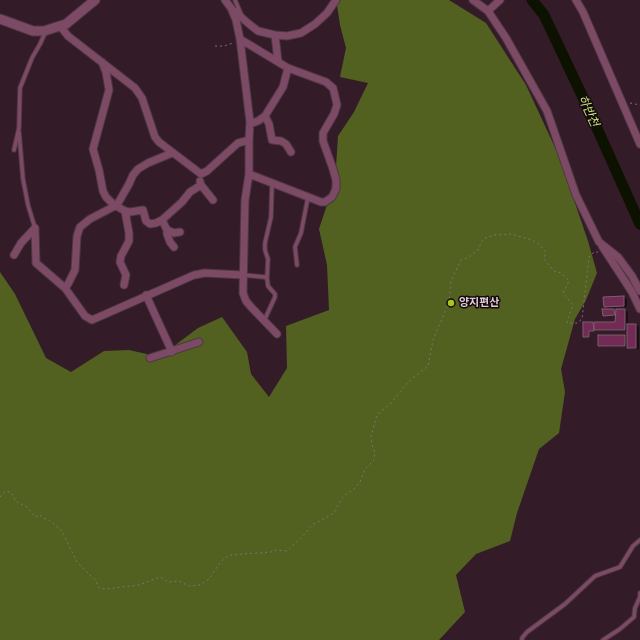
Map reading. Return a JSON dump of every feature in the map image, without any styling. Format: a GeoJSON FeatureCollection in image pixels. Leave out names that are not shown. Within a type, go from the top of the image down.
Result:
{"type":"FeatureCollection","features":[{"type":"Feature","properties":{"kind":"street"},"geometry":{"type":"LineString","coordinates":[[0,19],[32,30],[46,30],[60,26],[74,18],[95,0]]}},
{"type":"Feature","properties":{"kind":"street"},"geometry":{"type":"LineString","coordinates":[[225,0],[236,20],[240,39],[250,124],[249,174],[245,200],[243,292],[246,300],[278,334]]}},
{"type":"Feature","properties":{"kind":"street"},"geometry":{"type":"LineString","coordinates":[[230,8],[258,30],[275,35],[287,36],[301,33],[315,24],[323,17],[336,0]]}},
{"type":"Feature","properties":{"kind":"street"},"geometry":{"type":"LineString","coordinates":[[473,0],[490,9],[548,111],[576,195],[599,242],[632,292],[640,309]]}},
{"type":"Feature","properties":{"kind":"street"},"geometry":{"type":"LineString","coordinates":[[490,9],[500,0]]}},
{"type":"Feature","properties":{"kind":"street"},"geometry":{"type":"LineString","coordinates":[[576,0],[583,12],[640,144]]}},
{"type":"Feature","properties":{"kind":"street"},"geometry":{"type":"LineString","coordinates":[[60,26],[68,36],[129,83],[139,93],[146,107],[155,136],[159,142],[201,174]]}},
{"type":"Feature","properties":{"kind":"street"},"geometry":{"type":"LineString","coordinates":[[275,35],[278,61]]}},
{"type":"Feature","properties":{"kind":"street"},"geometry":{"type":"LineString","coordinates":[[240,39],[288,68],[326,82],[333,88],[337,105],[334,114],[322,133],[333,168],[336,189],[332,197],[326,202],[308,198],[249,174]]}},
{"type":"Feature","properties":{"kind":"street"},"geometry":{"type":"LineString","coordinates":[[102,62],[106,72],[109,90],[102,111],[93,149],[103,191],[106,197],[113,204],[125,211],[130,212],[143,210],[146,221],[150,224],[162,220],[182,202],[190,192],[201,185]]}},
{"type":"Feature","properties":{"kind":"street"},"geometry":{"type":"LineString","coordinates":[[250,124],[265,116],[283,87],[288,68]]}},
{"type":"Feature","properties":{"kind":"street"},"geometry":{"type":"LineString","coordinates":[[265,116],[269,124],[272,140],[281,141],[286,144],[291,152]]}},
{"type":"Feature","properties":{"kind":"street"},"geometry":{"type":"LineString","coordinates":[[201,174],[207,171],[238,143],[249,140]]}},
{"type":"Feature","properties":{"kind":"street"},"geometry":{"type":"LineString","coordinates":[[65,288],[75,270],[77,236],[80,227],[90,219],[117,206],[133,175],[138,169],[172,153]]}},
{"type":"Feature","properties":{"kind":"street"},"geometry":{"type":"LineString","coordinates":[[201,174],[201,185],[214,200]]}},
{"type":"Feature","properties":{"kind":"street"},"geometry":{"type":"LineString","coordinates":[[124,285],[126,275],[120,262],[121,256],[128,241],[129,233],[125,211]]}},
{"type":"Feature","properties":{"kind":"street"},"geometry":{"type":"LineString","coordinates":[[162,220],[174,247]]}},
{"type":"Feature","properties":{"kind":"street"},"geometry":{"type":"LineString","coordinates":[[14,255],[21,243],[35,228]]}},
{"type":"Feature","properties":{"kind":"street"},"geometry":{"type":"LineString","coordinates":[[35,228],[36,263],[65,288],[85,316],[92,320],[194,275],[205,273],[243,275]]}},
{"type":"Feature","properties":{"kind":"street"},"geometry":{"type":"LineString","coordinates":[[167,230],[174,233],[180,232]]}},
{"type":"Feature","properties":{"kind":"street"},"geometry":{"type":"LineString","coordinates":[[599,242],[618,257],[632,276],[640,291]]}},
{"type":"Feature","properties":{"kind":"street"},"geometry":{"type":"LineString","coordinates":[[146,295],[172,352]]}},
{"type":"Feature","properties":{"kind":"street"},"geometry":{"type":"LineString","coordinates":[[150,358],[199,342]]}},
{"type":"Feature","properties":{"kind":"lane"},"geometry":{"type":"LineString","coordinates":[[235,0],[244,20]]}},
{"type":"Feature","properties":{"kind":"lane"},"geometry":{"type":"LineString","coordinates":[[35,228],[23,179],[19,128],[20,88],[32,58],[46,30]]}},
{"type":"Feature","properties":{"kind":"lane"},"geometry":{"type":"LineString","coordinates":[[14,150],[19,128]]}},
{"type":"Feature","properties":{"kind":"lane"},"geometry":{"type":"LineString","coordinates":[[264,320],[275,297],[275,294],[268,286],[268,260],[265,250],[265,243],[271,217],[272,183]]}},
{"type":"Feature","properties":{"kind":"lane"},"geometry":{"type":"LineString","coordinates":[[296,265],[296,247],[301,233],[308,198]]}},
{"type":"Feature","properties":{"kind":"lane"},"geometry":{"type":"LineString","coordinates":[[243,275],[267,278]]}},
{"type":"Feature","properties":{"kind":"lane"},"geometry":{"type":"LineString","coordinates":[[522,640],[527,632],[565,604],[595,576],[620,567],[633,546],[640,540]]}},
{"type":"Feature","properties":{"kind":"lane"},"geometry":{"type":"LineString","coordinates":[[603,640],[620,629],[634,617],[635,608],[640,597],[640,593]]}},
{"type":"Feature","properties":{"kind":"path"},"geometry":{"type":"LineString","coordinates":[[215,46],[224,46],[240,39]]}},
{"type":"Feature","properties":{"kind":"path"},"geometry":{"type":"LineString","coordinates":[[622,101],[640,105]]}},
{"type":"Feature","properties":{"kind":"path"},"geometry":{"type":"LineString","coordinates":[[0,497],[6,491],[10,492],[14,497],[15,502],[27,507],[35,517],[40,514],[43,518],[49,520],[62,531],[77,562],[96,581],[99,588],[106,589],[139,585],[160,577],[168,582],[179,581],[189,586],[200,585],[209,579],[226,557],[231,555],[271,552],[276,550],[286,551],[303,536],[312,525],[331,515],[346,494],[353,490],[360,482],[365,469],[374,460],[375,453],[371,437],[376,418],[378,414],[396,398],[407,382],[428,366],[433,340],[449,302],[451,281],[462,260],[469,257],[479,248],[481,242],[485,238],[494,235],[511,234],[532,240],[539,244],[546,252],[544,259],[554,271],[561,273],[569,281],[563,293],[574,305],[567,323],[577,323],[582,319],[589,257],[594,252],[606,252]]}},
{"type":"Feature","properties":{"kind":"green space"},"geometry":{"type":"Polygon","coordinates":[[[341,0],[449,0],[486,23],[526,85],[559,156],[588,241],[597,273],[586,300],[575,319],[561,369],[565,392],[559,433],[539,449],[517,513],[510,541],[476,554],[456,575],[465,612],[439,640],[0,640],[0,272],[15,294],[46,358],[71,372],[104,351],[129,350],[151,355],[170,349],[198,328],[222,317],[247,352],[251,374],[269,397],[287,368],[286,326],[329,310],[327,265],[319,229],[328,202],[336,167],[338,136],[354,112],[368,83],[340,77],[346,48],[337,5],[341,0]]]}},
{"type":"Feature","properties":{"kind":"building"},"geometry":{"type":"Polygon","coordinates":[[[624,296],[624,306],[604,307],[603,297],[624,296]]]}},
{"type":"Feature","properties":{"kind":"building"},"geometry":{"type":"Polygon","coordinates":[[[602,309],[614,309],[615,315],[603,316],[602,309]]]}},
{"type":"Feature","properties":{"kind":"building"},"geometry":{"type":"Polygon","coordinates":[[[616,309],[625,309],[625,330],[594,330],[594,322],[615,322],[616,309]]]}},
{"type":"Feature","properties":{"kind":"building"},"geometry":{"type":"Polygon","coordinates":[[[583,322],[593,322],[594,331],[589,331],[589,337],[583,337],[583,322]]]}},
{"type":"Feature","properties":{"kind":"building"},"geometry":{"type":"Polygon","coordinates":[[[627,324],[636,324],[636,348],[627,348],[627,324]]]}},
{"type":"Feature","properties":{"kind":"building"},"geometry":{"type":"Polygon","coordinates":[[[598,335],[625,335],[625,346],[598,346],[598,335]]]}},
{"type":"Feature","properties":{"kind":"waterway","name":"하반천"},"geometry":{"type":"LineString","coordinates":[[532,0],[544,15],[640,224]]}},
{"type":"Feature","properties":{"kind":"place","name":"양지편산"},"geometry":{"type":"Point","coordinates":[451,303]}}]}
